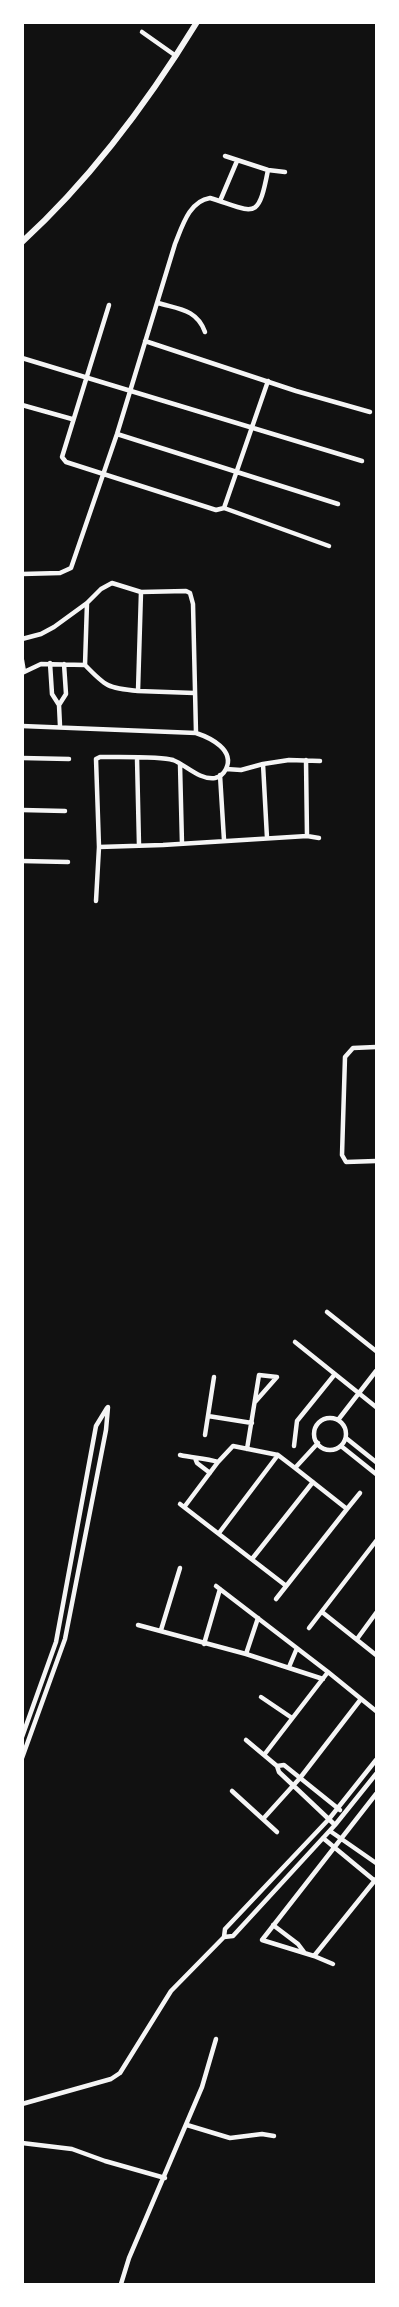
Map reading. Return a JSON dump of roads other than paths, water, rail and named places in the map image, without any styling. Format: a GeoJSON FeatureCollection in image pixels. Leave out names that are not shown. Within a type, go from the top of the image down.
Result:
{"type":"FeatureCollection","features":[{"type":"Feature","properties":{"kind":"main road"},"geometry":{"type":"LineString","coordinates":[[22,242],[89,173],[123,132],[176,56],[197,22]]}},
{"type":"Feature","properties":{"kind":"street"},"geometry":{"type":"LineString","coordinates":[[142,32],[176,56]]}},
{"type":"Feature","properties":{"kind":"street"},"geometry":{"type":"LineString","coordinates":[[225,156],[268,170],[285,172]]}},
{"type":"Feature","properties":{"kind":"street"},"geometry":{"type":"LineString","coordinates":[[220,202],[237,161]]}},
{"type":"Feature","properties":{"kind":"street"},"geometry":{"type":"LineString","coordinates":[[22,574],[60,573],[71,568],[118,434],[129,390],[176,244],[188,214],[201,201],[210,198],[246,211],[252,209],[262,200],[268,170]]}},
{"type":"Feature","properties":{"kind":"street"},"geometry":{"type":"LineString","coordinates":[[158,302],[195,315],[202,323],[205,332]]}},
{"type":"Feature","properties":{"kind":"street"},"geometry":{"type":"LineString","coordinates":[[109,305],[72,419],[62,456],[66,462],[216,510],[224,508],[330,546]]}},
{"type":"Feature","properties":{"kind":"street"},"geometry":{"type":"LineString","coordinates":[[145,341],[370,412]]}},
{"type":"Feature","properties":{"kind":"street"},"geometry":{"type":"LineString","coordinates":[[22,358],[362,461]]}},
{"type":"Feature","properties":{"kind":"street"},"geometry":{"type":"LineString","coordinates":[[224,508],[237,473],[250,427],[268,381]]}},
{"type":"Feature","properties":{"kind":"street"},"geometry":{"type":"LineString","coordinates":[[22,404],[72,419]]}},
{"type":"Feature","properties":{"kind":"street"},"geometry":{"type":"LineString","coordinates":[[118,434],[338,504]]}},
{"type":"Feature","properties":{"kind":"street"},"geometry":{"type":"LineString","coordinates":[[22,639],[41,634],[54,627],[87,603],[101,589],[112,583],[140,592],[186,591],[192,597],[196,733]]}},
{"type":"Feature","properties":{"kind":"street"},"geometry":{"type":"LineString","coordinates":[[138,691],[140,592]]}},
{"type":"Feature","properties":{"kind":"street"},"geometry":{"type":"LineString","coordinates":[[85,665],[87,603]]}},
{"type":"Feature","properties":{"kind":"street"},"geometry":{"type":"LineString","coordinates":[[22,660],[23,672],[36,665],[50,663],[85,665],[99,680],[112,689],[194,693]]}},
{"type":"Feature","properties":{"kind":"street"},"geometry":{"type":"LineString","coordinates":[[50,663],[52,694],[59,705],[60,726]]}},
{"type":"Feature","properties":{"kind":"street"},"geometry":{"type":"LineString","coordinates":[[59,705],[66,694],[64,664]]}},
{"type":"Feature","properties":{"kind":"street"},"geometry":{"type":"LineString","coordinates":[[22,726],[60,726],[196,733],[217,744],[227,752],[229,758],[226,769],[220,775],[208,778],[171,760],[100,757],[95,761],[99,847],[96,901]]}},
{"type":"Feature","properties":{"kind":"street"},"geometry":{"type":"LineString","coordinates":[[22,758],[69,759]]}},
{"type":"Feature","properties":{"kind":"street"},"geometry":{"type":"LineString","coordinates":[[136,758],[139,845]]}},
{"type":"Feature","properties":{"kind":"street"},"geometry":{"type":"LineString","coordinates":[[226,769],[241,770],[263,764],[306,760],[320,761]]}},
{"type":"Feature","properties":{"kind":"street"},"geometry":{"type":"LineString","coordinates":[[306,760],[307,836]]}},
{"type":"Feature","properties":{"kind":"street"},"geometry":{"type":"LineString","coordinates":[[180,764],[182,844]]}},
{"type":"Feature","properties":{"kind":"street"},"geometry":{"type":"LineString","coordinates":[[263,764],[267,838]]}},
{"type":"Feature","properties":{"kind":"street"},"geometry":{"type":"LineString","coordinates":[[220,775],[224,840]]}},
{"type":"Feature","properties":{"kind":"street"},"geometry":{"type":"LineString","coordinates":[[22,810],[65,811]]}},
{"type":"Feature","properties":{"kind":"street"},"geometry":{"type":"LineString","coordinates":[[99,847],[307,836],[319,838]]}},
{"type":"Feature","properties":{"kind":"street"},"geometry":{"type":"LineString","coordinates":[[22,861],[68,862]]}},
{"type":"Feature","properties":{"kind":"street"},"geometry":{"type":"LineString","coordinates":[[376,1047],[353,1048],[345,1057],[342,1155],[346,1162],[376,1161]]}},
{"type":"Feature","properties":{"kind":"street"},"geometry":{"type":"LineString","coordinates":[[327,1312],[376,1351]]}},
{"type":"Feature","properties":{"kind":"street"},"geometry":{"type":"LineString","coordinates":[[295,1342],[376,1406]]}},
{"type":"Feature","properties":{"kind":"street"},"geometry":{"type":"LineString","coordinates":[[338,1420],[376,1371]]}},
{"type":"Feature","properties":{"kind":"street"},"geometry":{"type":"LineString","coordinates":[[247,1449],[259,1374],[277,1377],[255,1402]]}},
{"type":"Feature","properties":{"kind":"street"},"geometry":{"type":"LineString","coordinates":[[294,1446],[297,1422],[335,1374]]}},
{"type":"Feature","properties":{"kind":"street"},"geometry":{"type":"LineString","coordinates":[[205,1435],[214,1377]]}},
{"type":"Feature","properties":{"kind":"street"},"geometry":{"type":"LineString","coordinates":[[22,1737],[56,1642],[96,1426],[108,1407],[106,1430],[65,1640],[22,1758]]}},
{"type":"Feature","properties":{"kind":"street"},"geometry":{"type":"LineString","coordinates":[[208,1416],[252,1423]]}},
{"type":"Feature","properties":{"kind":"street"},"geometry":{"type":"LineString","coordinates":[[324,1419],[338,1420],[344,1424],[346,1438],[341,1446],[328,1450],[318,1443],[314,1437],[318,1423],[324,1419]]}},
{"type":"Feature","properties":{"kind":"street"},"geometry":{"type":"LineString","coordinates":[[346,1438],[376,1462]]}},
{"type":"Feature","properties":{"kind":"street"},"geometry":{"type":"LineString","coordinates":[[295,1468],[318,1443]]}},
{"type":"Feature","properties":{"kind":"street"},"geometry":{"type":"LineString","coordinates":[[285,1585],[183,1505],[233,1446],[278,1455],[346,1509]]}},
{"type":"Feature","properties":{"kind":"street"},"geometry":{"type":"LineString","coordinates":[[341,1446],[376,1474]]}},
{"type":"Feature","properties":{"kind":"street"},"geometry":{"type":"LineString","coordinates":[[180,1455],[200,1457],[218,1462]]}},
{"type":"Feature","properties":{"kind":"street"},"geometry":{"type":"LineString","coordinates":[[219,1533],[278,1455]]}},
{"type":"Feature","properties":{"kind":"street"},"geometry":{"type":"LineString","coordinates":[[195,1458],[197,1463],[210,1473]]}},
{"type":"Feature","properties":{"kind":"street"},"geometry":{"type":"LineString","coordinates":[[252,1559],[313,1482]]}},
{"type":"Feature","properties":{"kind":"street"},"geometry":{"type":"LineString","coordinates":[[276,1599],[285,1585],[360,1493]]}},
{"type":"Feature","properties":{"kind":"street"},"geometry":{"type":"LineString","coordinates":[[309,1628],[376,1541]]}},
{"type":"Feature","properties":{"kind":"street"},"geometry":{"type":"LineString","coordinates":[[161,1630],[180,1568]]}},
{"type":"Feature","properties":{"kind":"street"},"geometry":{"type":"LineString","coordinates":[[204,1644],[218,1587],[376,1711]]}},
{"type":"Feature","properties":{"kind":"street"},"geometry":{"type":"LineString","coordinates":[[322,1612],[376,1655]]}},
{"type":"Feature","properties":{"kind":"street"},"geometry":{"type":"LineString","coordinates":[[357,1639],[376,1613]]}},
{"type":"Feature","properties":{"kind":"street"},"geometry":{"type":"LineString","coordinates":[[246,1654],[258,1618]]}},
{"type":"Feature","properties":{"kind":"street"},"geometry":{"type":"LineString","coordinates":[[138,1625],[246,1654],[323,1679]]}},
{"type":"Feature","properties":{"kind":"street"},"geometry":{"type":"LineString","coordinates":[[289,1667],[297,1648]]}},
{"type":"Feature","properties":{"kind":"street"},"geometry":{"type":"LineString","coordinates":[[264,1755],[328,1672]]}},
{"type":"Feature","properties":{"kind":"street"},"geometry":{"type":"LineString","coordinates":[[261,1696],[292,1718]]}},
{"type":"Feature","properties":{"kind":"street"},"geometry":{"type":"LineString","coordinates":[[263,1819],[294,1786],[361,1699]]}},
{"type":"Feature","properties":{"kind":"street"},"geometry":{"type":"LineString","coordinates":[[246,1740],[277,1766],[279,1772],[335,1825]]}},
{"type":"Feature","properties":{"kind":"street"},"geometry":{"type":"LineString","coordinates":[[224,1937],[225,1929],[338,1809],[376,1760]]}},
{"type":"Feature","properties":{"kind":"street"},"geometry":{"type":"LineString","coordinates":[[277,1766],[284,1765],[345,1814]]}},
{"type":"Feature","properties":{"kind":"street"},"geometry":{"type":"LineString","coordinates":[[22,2104],[110,2079],[120,2073],[170,1990],[224,1937],[233,1936],[324,1838],[376,1774]]}},
{"type":"Feature","properties":{"kind":"street"},"geometry":{"type":"LineString","coordinates":[[232,1791],[276,1832]]}},
{"type":"Feature","properties":{"kind":"street"},"geometry":{"type":"LineString","coordinates":[[333,1964],[262,1940],[376,1794]]}},
{"type":"Feature","properties":{"kind":"street"},"geometry":{"type":"LineString","coordinates":[[330,1831],[376,1864]]}},
{"type":"Feature","properties":{"kind":"street"},"geometry":{"type":"LineString","coordinates":[[314,1956],[376,1880],[324,1838]]}},
{"type":"Feature","properties":{"kind":"street"},"geometry":{"type":"LineString","coordinates":[[274,1925],[298,1944],[305,1954]]}},
{"type":"Feature","properties":{"kind":"street"},"geometry":{"type":"LineString","coordinates":[[121,2284],[129,2258],[165,2178],[202,2087],[216,2039]]}},
{"type":"Feature","properties":{"kind":"street"},"geometry":{"type":"LineString","coordinates":[[187,2125],[230,2138],[262,2134],[274,2136]]}},
{"type":"Feature","properties":{"kind":"street"},"geometry":{"type":"LineString","coordinates":[[22,2143],[72,2149],[105,2161],[165,2178]]}}]}
